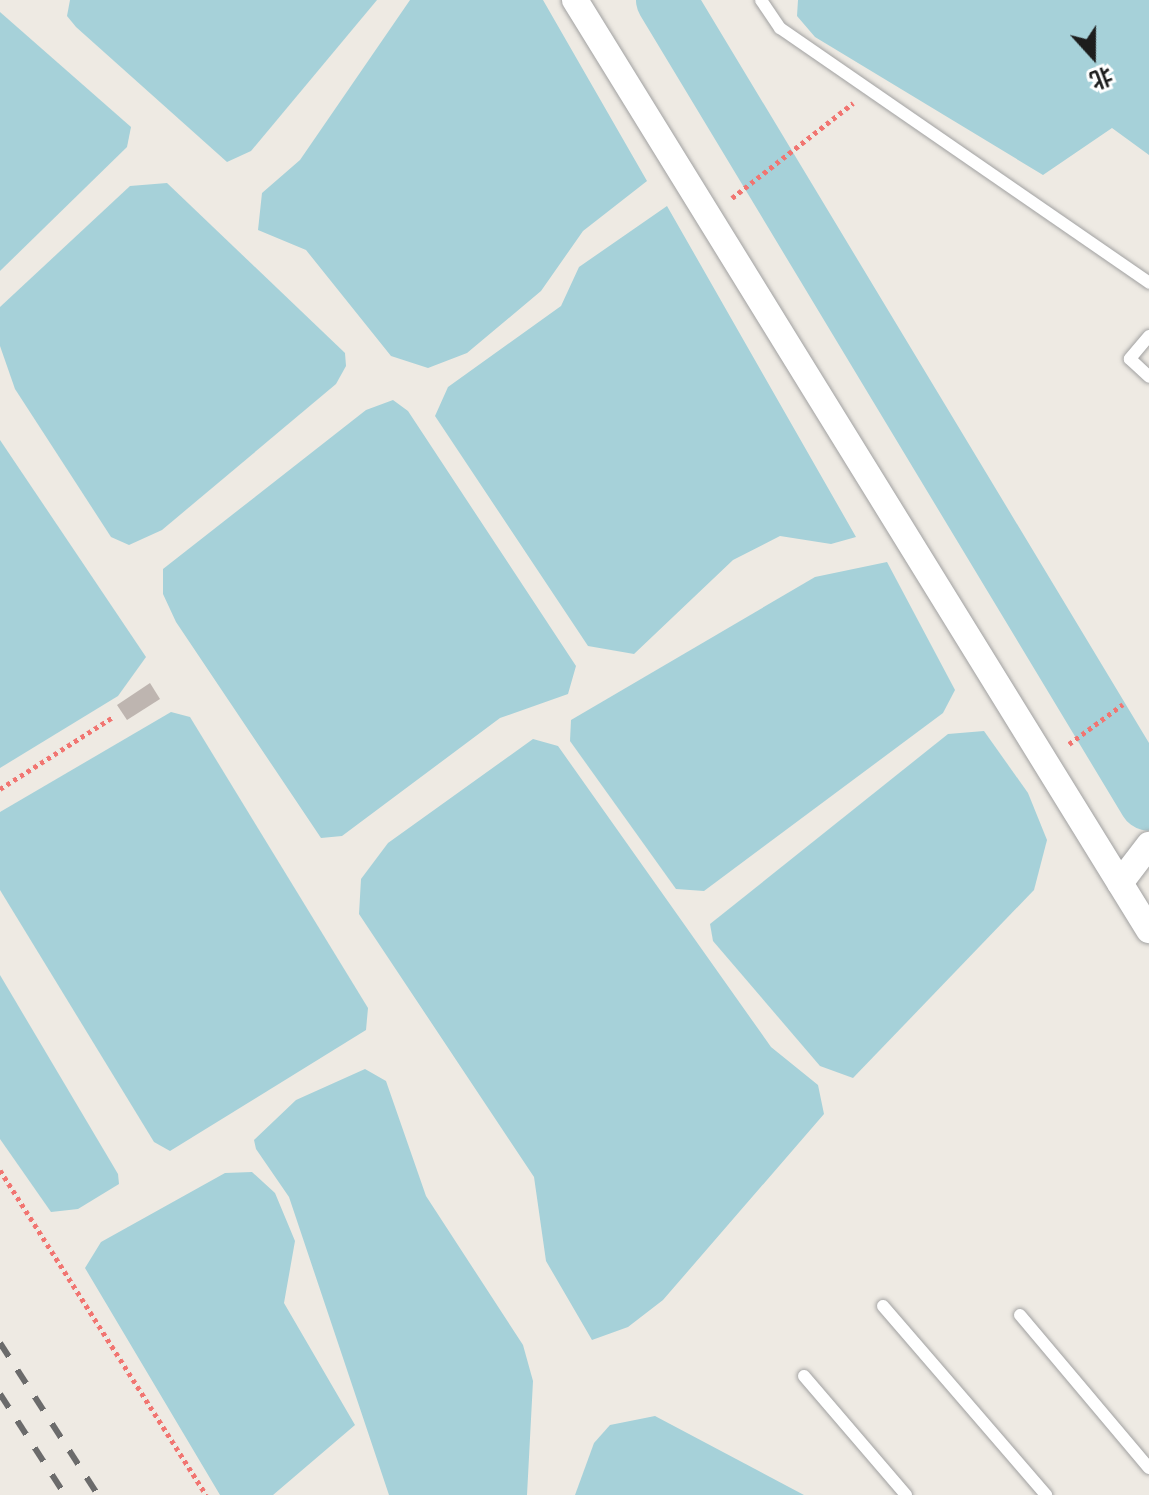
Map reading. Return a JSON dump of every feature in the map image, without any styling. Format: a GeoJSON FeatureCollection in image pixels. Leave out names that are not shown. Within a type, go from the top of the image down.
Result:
{"type":"FeatureCollection","features":[{"type":"Feature","properties":{"kind":"street"},"geometry":{"type":"LineString","coordinates":[[575,0],[1149,930]]}},
{"type":"Feature","properties":{"kind":"street"},"geometry":{"type":"LineString","coordinates":[[1120,883],[1145,850]]}},
{"type":"Feature","properties":{"kind":"lane"},"geometry":{"type":"LineString","coordinates":[[761,0],[780,28],[1149,283]]}},
{"type":"Feature","properties":{"kind":"lane"},"geometry":{"type":"LineString","coordinates":[[1149,336],[1130,359],[1149,377]]}},
{"type":"Feature","properties":{"kind":"lane"},"geometry":{"type":"LineString","coordinates":[[883,1306],[1046,1495]]}},
{"type":"Feature","properties":{"kind":"lane"},"geometry":{"type":"LineString","coordinates":[[1020,1315],[1149,1468]]}},
{"type":"Feature","properties":{"kind":"lane"},"geometry":{"type":"LineString","coordinates":[[804,1376],[906,1495]]}},
{"type":"Feature","properties":{"kind":"path"},"geometry":{"type":"LineString","coordinates":[[730,200],[779,165],[869,89]]}},
{"type":"Feature","properties":{"kind":"path"},"geometry":{"type":"LineString","coordinates":[[1067,746],[1123,704]]}},
{"type":"Feature","properties":{"kind":"path"},"geometry":{"type":"LineString","coordinates":[[0,789],[113,717]]}},
{"type":"Feature","properties":{"kind":"path"},"geometry":{"type":"LineString","coordinates":[[0,1170],[206,1495]]}},
{"type":"Feature","properties":{"kind":"water"},"geometry":{"type":"Polygon","coordinates":[[[70,0],[377,0],[251,151],[227,162],[76,27],[67,16],[70,0]]]}},
{"type":"Feature","properties":{"kind":"water"},"geometry":{"type":"Polygon","coordinates":[[[410,0],[543,0],[647,181],[583,231],[541,291],[467,353],[428,368],[391,356],[306,250],[258,230],[262,193],[300,160],[410,0]]]}},
{"type":"Feature","properties":{"kind":"water"},"geometry":{"type":"Polygon","coordinates":[[[798,0],[1149,0],[1149,155],[1112,128],[1043,175],[815,37],[797,16],[798,0]]]}},
{"type":"Feature","properties":{"kind":"water"},"geometry":{"type":"Polygon","coordinates":[[[0,12],[131,127],[127,147],[0,271],[0,12]]]}},
{"type":"Feature","properties":{"kind":"water"},"geometry":{"type":"Polygon","coordinates":[[[167,183],[345,353],[346,366],[336,384],[162,530],[129,545],[111,537],[15,389],[0,346],[0,307],[130,186],[167,183]]]}},
{"type":"Feature","properties":{"kind":"water"},"geometry":{"type":"Polygon","coordinates":[[[667,206],[856,537],[831,544],[780,536],[733,560],[634,654],[588,646],[435,416],[448,387],[561,306],[579,267],[667,206]]]}},
{"type":"Feature","properties":{"kind":"water"},"geometry":{"type":"Polygon","coordinates":[[[393,400],[408,411],[576,666],[568,694],[500,718],[342,836],[321,838],[176,622],[163,594],[163,569],[366,410],[393,400]]]}},
{"type":"Feature","properties":{"kind":"water"},"geometry":{"type":"Polygon","coordinates":[[[0,440],[146,657],[118,696],[0,768],[0,440]]]}},
{"type":"Feature","properties":{"kind":"water"},"geometry":{"type":"Polygon","coordinates":[[[887,562],[955,690],[943,713],[704,891],[676,889],[570,741],[571,720],[815,577],[887,562]]]}},
{"type":"Feature","properties":{"kind":"water"},"geometry":{"type":"Polygon","coordinates":[[[171,712],[190,717],[368,1008],[366,1030],[170,1151],[154,1142],[0,890],[0,812],[171,712]]]}},
{"type":"Feature","properties":{"kind":"water"},"geometry":{"type":"Polygon","coordinates":[[[984,731],[1028,793],[1047,840],[1034,890],[853,1078],[820,1066],[713,941],[710,924],[948,734],[984,731]]]}},
{"type":"Feature","properties":{"kind":"water"},"geometry":{"type":"Polygon","coordinates":[[[533,739],[558,746],[771,1047],[818,1085],[824,1114],[663,1300],[628,1327],[592,1340],[546,1261],[534,1177],[359,914],[361,879],[388,843],[533,739]]]}},
{"type":"Feature","properties":{"kind":"water"},"geometry":{"type":"Polygon","coordinates":[[[0,975],[118,1174],[119,1184],[78,1209],[51,1212],[0,1139],[0,975]]]}},
{"type":"Feature","properties":{"kind":"water"},"geometry":{"type":"Polygon","coordinates":[[[365,1069],[386,1081],[426,1196],[523,1345],[533,1381],[527,1495],[389,1495],[289,1197],[256,1149],[254,1140],[296,1100],[365,1069]]]}},
{"type":"Feature","properties":{"kind":"water"},"geometry":{"type":"Polygon","coordinates":[[[252,1172],[275,1193],[295,1241],[284,1303],[355,1425],[273,1495],[220,1495],[85,1268],[101,1242],[225,1173],[252,1172]]]}},
{"type":"Feature","properties":{"kind":"water"},"geometry":{"type":"Polygon","coordinates":[[[655,1416],[804,1495],[575,1495],[594,1443],[610,1425],[655,1416]]]}},
{"type":"Feature","properties":{"kind":"building"},"geometry":{"type":"Polygon","coordinates":[[[150,683],[160,699],[127,720],[117,705],[150,683]]]}},
{"type":"Feature","properties":{"kind":"waterway"},"geometry":{"type":"LineString","coordinates":[[666,0],[1149,801]]}},
{"type":"Feature","properties":{"kind":"railway"},"geometry":{"type":"LineString","coordinates":[[0,1343],[98,1495]]}},
{"type":"Feature","properties":{"kind":"railway"},"geometry":{"type":"LineString","coordinates":[[0,1394],[65,1495]]}}]}
